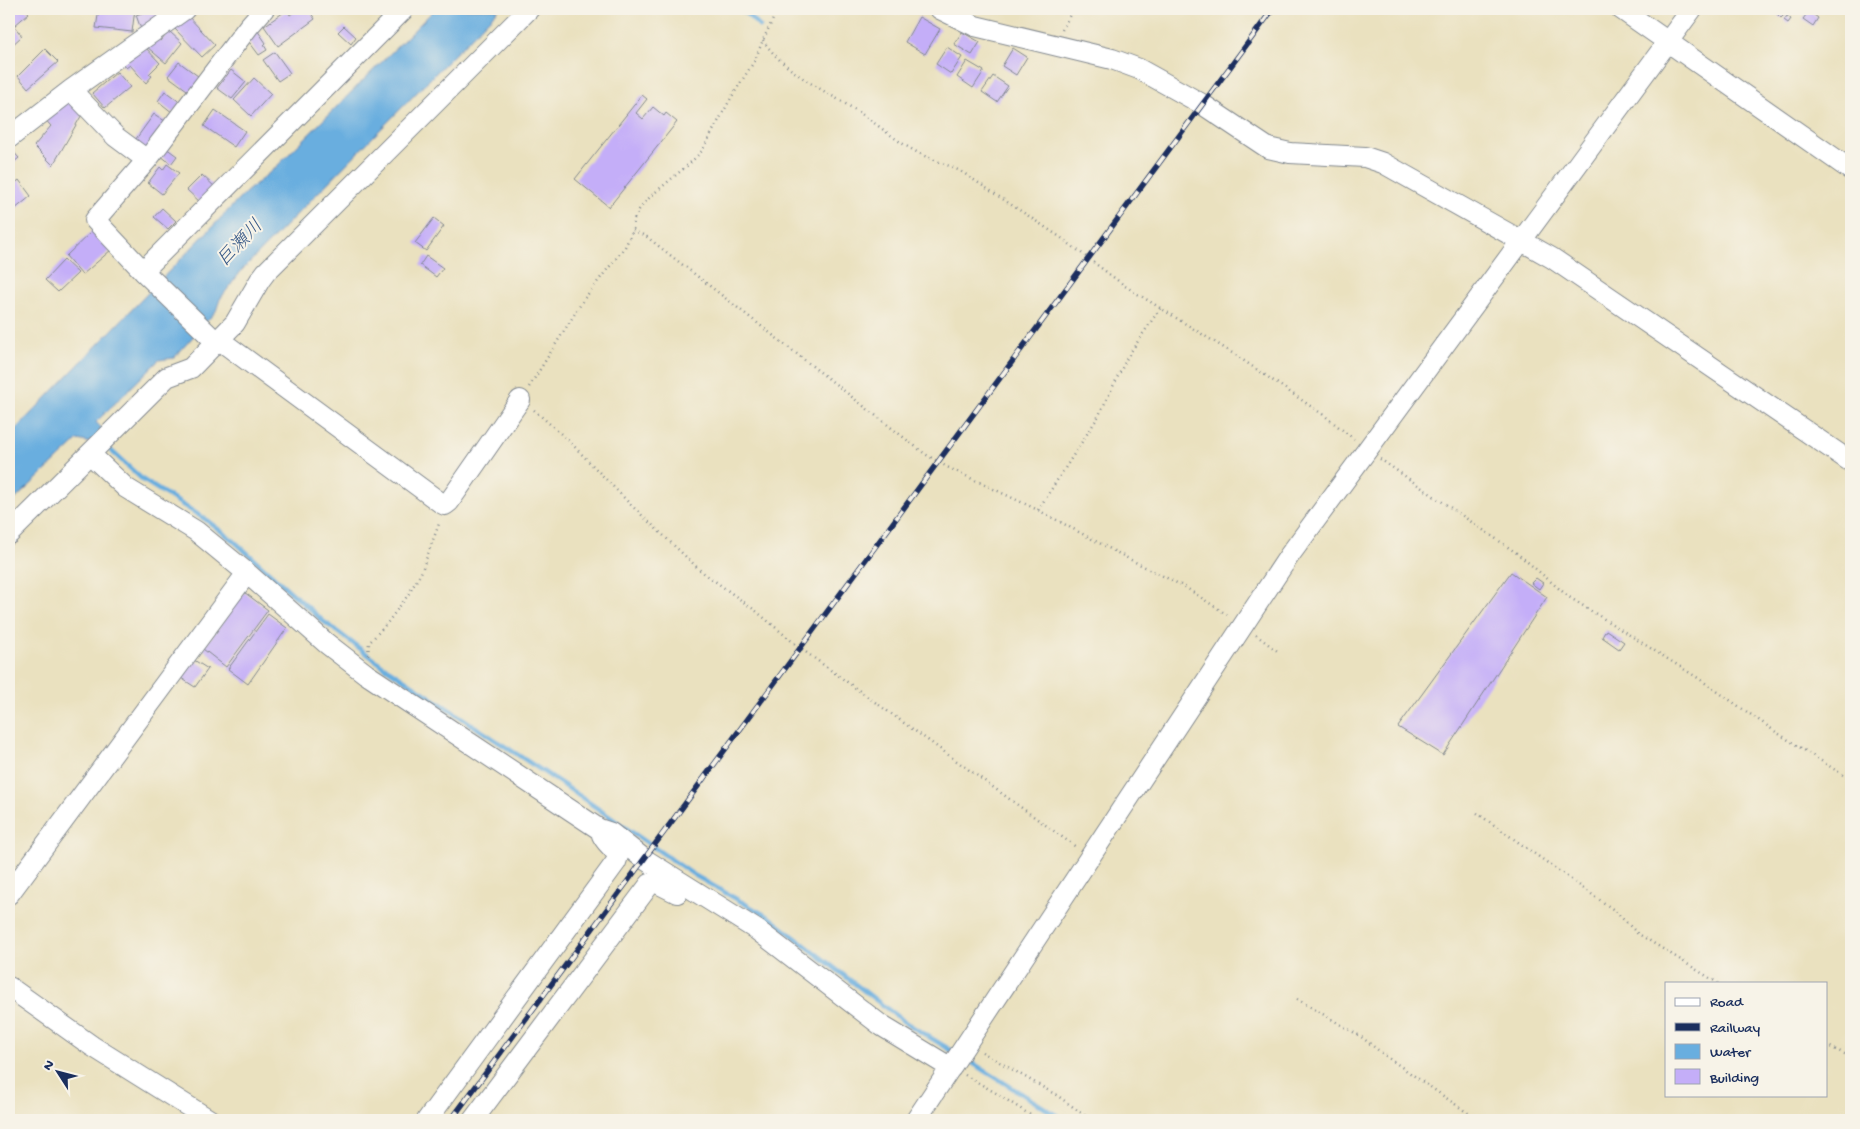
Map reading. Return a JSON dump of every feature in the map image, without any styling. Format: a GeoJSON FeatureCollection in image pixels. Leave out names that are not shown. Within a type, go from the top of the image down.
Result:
{"type":"FeatureCollection","features":[{"type":"Feature","properties":{"kind":"street"},"geometry":{"type":"LineString","coordinates":[[9,138],[71,90],[185,9]]}},
{"type":"Feature","properties":{"kind":"street"},"geometry":{"type":"LineString","coordinates":[[264,9],[147,160],[95,220],[146,275],[214,338],[445,505],[449,502],[520,400]]}},
{"type":"Feature","properties":{"kind":"street"},"geometry":{"type":"LineString","coordinates":[[146,275],[404,9]]}},
{"type":"Feature","properties":{"kind":"street"},"geometry":{"type":"LineString","coordinates":[[9,534],[167,377],[191,368],[214,338],[242,314],[266,272],[529,9]]}},
{"type":"Feature","properties":{"kind":"street"},"geometry":{"type":"LineString","coordinates":[[940,9],[975,26],[1112,59],[1139,69],[1202,104],[1268,148],[1290,153],[1365,157],[1383,163],[1552,258],[1851,462]]}},
{"type":"Feature","properties":{"kind":"street"},"geometry":{"type":"LineString","coordinates":[[1621,9],[1851,170]]}},
{"type":"Feature","properties":{"kind":"street"},"geometry":{"type":"LineString","coordinates":[[916,1120],[1288,556],[1692,9]]}},
{"type":"Feature","properties":{"kind":"street"},"geometry":{"type":"LineString","coordinates":[[71,90],[116,137],[147,160]]}},
{"type":"Feature","properties":{"kind":"street"},"geometry":{"type":"LineString","coordinates":[[92,452],[126,488],[196,531],[326,643],[366,674],[599,829],[611,833],[644,859],[756,930],[882,1026],[952,1067]]}},
{"type":"Feature","properties":{"kind":"street"},"geometry":{"type":"LineString","coordinates":[[9,894],[247,573]]}},
{"type":"Feature","properties":{"kind":"street"},"geometry":{"type":"LineString","coordinates":[[427,1120],[616,862],[618,856],[615,850],[604,841],[599,829]]}},
{"type":"Feature","properties":{"kind":"street"},"geometry":{"type":"LineString","coordinates":[[473,1120],[650,884],[655,882],[662,884],[698,904],[731,914]]}},
{"type":"Feature","properties":{"kind":"street"},"geometry":{"type":"LineString","coordinates":[[9,987],[92,1046],[210,1120]]}},
{"type":"Feature","properties":{"kind":"path"},"geometry":{"type":"LineString","coordinates":[[778,9],[756,60],[702,151],[640,208],[634,219],[633,230],[625,247],[580,305],[520,400],[569,441],[630,504],[701,571],[756,610],[800,648],[1090,856]]}},
{"type":"Feature","properties":{"kind":"path"},"geometry":{"type":"LineString","coordinates":[[1054,46],[1072,9]]}},
{"type":"Feature","properties":{"kind":"path"},"geometry":{"type":"LineString","coordinates":[[763,40],[770,51],[795,72],[912,149],[952,166],[1060,237],[1125,286],[1161,307],[1325,416],[1367,449],[1518,554],[1577,602],[1698,678],[1776,732],[1851,780]]}},
{"type":"Feature","properties":{"kind":"path"},"geometry":{"type":"LineString","coordinates":[[633,230],[647,237],[925,454],[947,468],[1038,510],[1186,587],[1243,624],[1280,653]]}},
{"type":"Feature","properties":{"kind":"path"},"geometry":{"type":"LineString","coordinates":[[1038,510],[1098,417],[1128,356],[1161,307]]}},
{"type":"Feature","properties":{"kind":"path"},"geometry":{"type":"LineString","coordinates":[[369,643],[403,602],[421,573],[445,505]]}},
{"type":"Feature","properties":{"kind":"path"},"geometry":{"type":"LineString","coordinates":[[1477,812],[1614,910],[1637,933],[1716,982]]}},
{"type":"Feature","properties":{"kind":"path"},"geometry":{"type":"LineString","coordinates":[[1297,999],[1360,1036],[1478,1120]]}},
{"type":"Feature","properties":{"kind":"path"},"geometry":{"type":"LineString","coordinates":[[966,1044],[1058,1096],[1091,1120]]}},
{"type":"Feature","properties":{"kind":"path"},"geometry":{"type":"LineString","coordinates":[[1828,1046],[1851,1057]]}},
{"type":"Feature","properties":{"kind":"path"},"geometry":{"type":"LineString","coordinates":[[952,1067],[996,1092],[1038,1120]]}},
{"type":"Feature","properties":{"kind":"water","name":"巨瀬川"},"geometry":{"type":"Polygon","coordinates":[[[435,9],[499,9],[242,270],[220,299],[216,311],[174,358],[159,360],[96,422],[103,430],[91,443],[78,440],[9,505],[9,436],[245,193],[275,168],[435,9]]]}},
{"type":"Feature","properties":{"kind":"building"},"geometry":{"type":"Polygon","coordinates":[[[16,9],[25,9],[29,13],[14,26],[22,36],[9,48],[9,15],[16,9]]]}},
{"type":"Feature","properties":{"kind":"building"},"geometry":{"type":"Polygon","coordinates":[[[99,9],[135,9],[132,32],[96,28],[99,9]]]}},
{"type":"Feature","properties":{"kind":"building"},"geometry":{"type":"Polygon","coordinates":[[[156,9],[162,25],[142,32],[136,15],[156,9]]]}},
{"type":"Feature","properties":{"kind":"building"},"geometry":{"type":"Polygon","coordinates":[[[298,9],[308,9],[315,19],[278,46],[264,26],[287,10],[290,15],[298,9]]]}},
{"type":"Feature","properties":{"kind":"building"},"geometry":{"type":"Polygon","coordinates":[[[1780,10],[1785,14],[1781,18],[1777,14],[1780,10]]]}},
{"type":"Feature","properties":{"kind":"building"},"geometry":{"type":"Polygon","coordinates":[[[1809,11],[1818,18],[1813,26],[1803,19],[1809,11]]]}},
{"type":"Feature","properties":{"kind":"building"},"geometry":{"type":"Polygon","coordinates":[[[187,15],[215,45],[202,57],[174,28],[187,15]]]}},
{"type":"Feature","properties":{"kind":"building"},"geometry":{"type":"Polygon","coordinates":[[[1787,16],[1791,19],[1788,23],[1784,20],[1787,16]]]}},
{"type":"Feature","properties":{"kind":"building"},"geometry":{"type":"Polygon","coordinates":[[[919,17],[940,29],[925,54],[905,42],[919,17]]]}},
{"type":"Feature","properties":{"kind":"building"},"geometry":{"type":"Polygon","coordinates":[[[344,26],[356,37],[351,44],[338,32],[344,26]]]}},
{"type":"Feature","properties":{"kind":"building"},"geometry":{"type":"Polygon","coordinates":[[[255,27],[266,43],[264,45],[267,50],[259,55],[244,35],[255,27]]]}},
{"type":"Feature","properties":{"kind":"building"},"geometry":{"type":"Polygon","coordinates":[[[169,31],[182,43],[166,63],[147,47],[155,36],[161,41],[169,31]]]}},
{"type":"Feature","properties":{"kind":"building"},"geometry":{"type":"Polygon","coordinates":[[[962,32],[980,42],[972,55],[954,44],[962,32]]]}},
{"type":"Feature","properties":{"kind":"building"},"geometry":{"type":"Polygon","coordinates":[[[144,46],[160,63],[149,74],[152,76],[146,83],[130,65],[126,68],[119,60],[144,46]]]}},
{"type":"Feature","properties":{"kind":"building"},"geometry":{"type":"Polygon","coordinates":[[[947,47],[962,57],[951,74],[936,64],[947,47]]]}},
{"type":"Feature","properties":{"kind":"building"},"geometry":{"type":"Polygon","coordinates":[[[1013,48],[1027,57],[1016,75],[1002,66],[1013,48]]]}},
{"type":"Feature","properties":{"kind":"building"},"geometry":{"type":"Polygon","coordinates":[[[45,49],[58,62],[28,88],[18,76],[45,49]]]}},
{"type":"Feature","properties":{"kind":"building"},"geometry":{"type":"Polygon","coordinates":[[[275,52],[290,73],[278,81],[263,60],[275,52]]]}},
{"type":"Feature","properties":{"kind":"building"},"geometry":{"type":"Polygon","coordinates":[[[967,61],[984,71],[973,88],[957,77],[967,61]]]}},
{"type":"Feature","properties":{"kind":"building"},"geometry":{"type":"Polygon","coordinates":[[[179,62],[202,79],[191,93],[168,76],[179,62]]]}},
{"type":"Feature","properties":{"kind":"building"},"geometry":{"type":"Polygon","coordinates":[[[231,70],[246,82],[232,99],[217,88],[231,70]]]}},
{"type":"Feature","properties":{"kind":"building"},"geometry":{"type":"Polygon","coordinates":[[[117,72],[130,87],[105,108],[92,93],[117,72]]]}},
{"type":"Feature","properties":{"kind":"building"},"geometry":{"type":"Polygon","coordinates":[[[993,76],[1008,86],[997,102],[982,92],[993,76]]]}},
{"type":"Feature","properties":{"kind":"building"},"geometry":{"type":"Polygon","coordinates":[[[254,78],[271,94],[251,116],[234,100],[254,78]]]}},
{"type":"Feature","properties":{"kind":"building"},"geometry":{"type":"Polygon","coordinates":[[[165,91],[181,103],[173,113],[158,101],[165,91]]]}},
{"type":"Feature","properties":{"kind":"building"},"geometry":{"type":"Polygon","coordinates":[[[642,95],[647,99],[636,113],[643,119],[653,107],[664,116],[666,113],[677,122],[609,207],[575,179],[642,95]]]}},
{"type":"Feature","properties":{"kind":"building"},"geometry":{"type":"Polygon","coordinates":[[[69,98],[84,111],[53,165],[34,146],[51,126],[42,116],[69,98]]]}},
{"type":"Feature","properties":{"kind":"building"},"geometry":{"type":"Polygon","coordinates":[[[215,110],[245,131],[234,147],[204,126],[215,110]]]}},
{"type":"Feature","properties":{"kind":"building"},"geometry":{"type":"Polygon","coordinates":[[[154,114],[168,123],[146,153],[133,143],[154,114]]]}},
{"type":"Feature","properties":{"kind":"building"},"geometry":{"type":"Polygon","coordinates":[[[166,148],[177,156],[171,164],[160,155],[166,148]]]}},
{"type":"Feature","properties":{"kind":"building"},"geometry":{"type":"Polygon","coordinates":[[[11,149],[19,158],[9,166],[9,151],[11,149]]]}},
{"type":"Feature","properties":{"kind":"building"},"geometry":{"type":"Polygon","coordinates":[[[167,164],[179,173],[162,194],[148,183],[160,167],[163,170],[167,164]]]}},
{"type":"Feature","properties":{"kind":"building"},"geometry":{"type":"Polygon","coordinates":[[[202,175],[216,188],[201,203],[187,190],[202,175]]]}},
{"type":"Feature","properties":{"kind":"building"},"geometry":{"type":"Polygon","coordinates":[[[19,180],[31,196],[9,214],[9,188],[19,180]]]}},
{"type":"Feature","properties":{"kind":"building"},"geometry":{"type":"Polygon","coordinates":[[[162,208],[176,221],[168,229],[154,217],[162,208]]]}},
{"type":"Feature","properties":{"kind":"building"},"geometry":{"type":"Polygon","coordinates":[[[434,218],[444,226],[426,251],[415,243],[434,218]]]}},
{"type":"Feature","properties":{"kind":"building"},"geometry":{"type":"Polygon","coordinates":[[[93,230],[111,250],[82,275],[66,256],[93,230]]]}},
{"type":"Feature","properties":{"kind":"building"},"geometry":{"type":"Polygon","coordinates":[[[426,256],[443,268],[436,277],[420,265],[426,256]]]}},
{"type":"Feature","properties":{"kind":"building"},"geometry":{"type":"Polygon","coordinates":[[[64,260],[78,273],[58,292],[45,280],[64,260]]]}},
{"type":"Feature","properties":{"kind":"building"},"geometry":{"type":"Polygon","coordinates":[[[1511,572],[1547,597],[1443,755],[1398,727],[1511,572]]]}},
{"type":"Feature","properties":{"kind":"building"},"geometry":{"type":"Polygon","coordinates":[[[1536,578],[1543,583],[1539,589],[1531,583],[1536,578]]]}},
{"type":"Feature","properties":{"kind":"building"},"geometry":{"type":"Polygon","coordinates":[[[244,592],[268,610],[226,667],[203,649],[244,592]]]}},
{"type":"Feature","properties":{"kind":"building"},"geometry":{"type":"Polygon","coordinates":[[[268,614],[287,628],[248,684],[228,669],[268,614]]]}},
{"type":"Feature","properties":{"kind":"building"},"geometry":{"type":"Polygon","coordinates":[[[1606,630],[1624,642],[1619,649],[1602,637],[1606,630]]]}},
{"type":"Feature","properties":{"kind":"building"},"geometry":{"type":"Polygon","coordinates":[[[194,660],[208,669],[195,687],[181,678],[194,660]]]}},
{"type":"Feature","properties":{"kind":"waterway"},"geometry":{"type":"LineString","coordinates":[[739,9],[760,27]]}},
{"type":"Feature","properties":{"kind":"waterway"},"geometry":{"type":"LineString","coordinates":[[106,446],[143,480],[205,519],[234,541],[323,621],[382,665],[568,788],[694,875],[770,918],[903,1021],[954,1052]]}},
{"type":"Feature","properties":{"kind":"waterway"},"geometry":{"type":"LineString","coordinates":[[963,1057],[1064,1120]]}},
{"type":"Feature","properties":{"kind":"railway"},"geometry":{"type":"LineString","coordinates":[[451,1120],[1273,9]]}}]}
